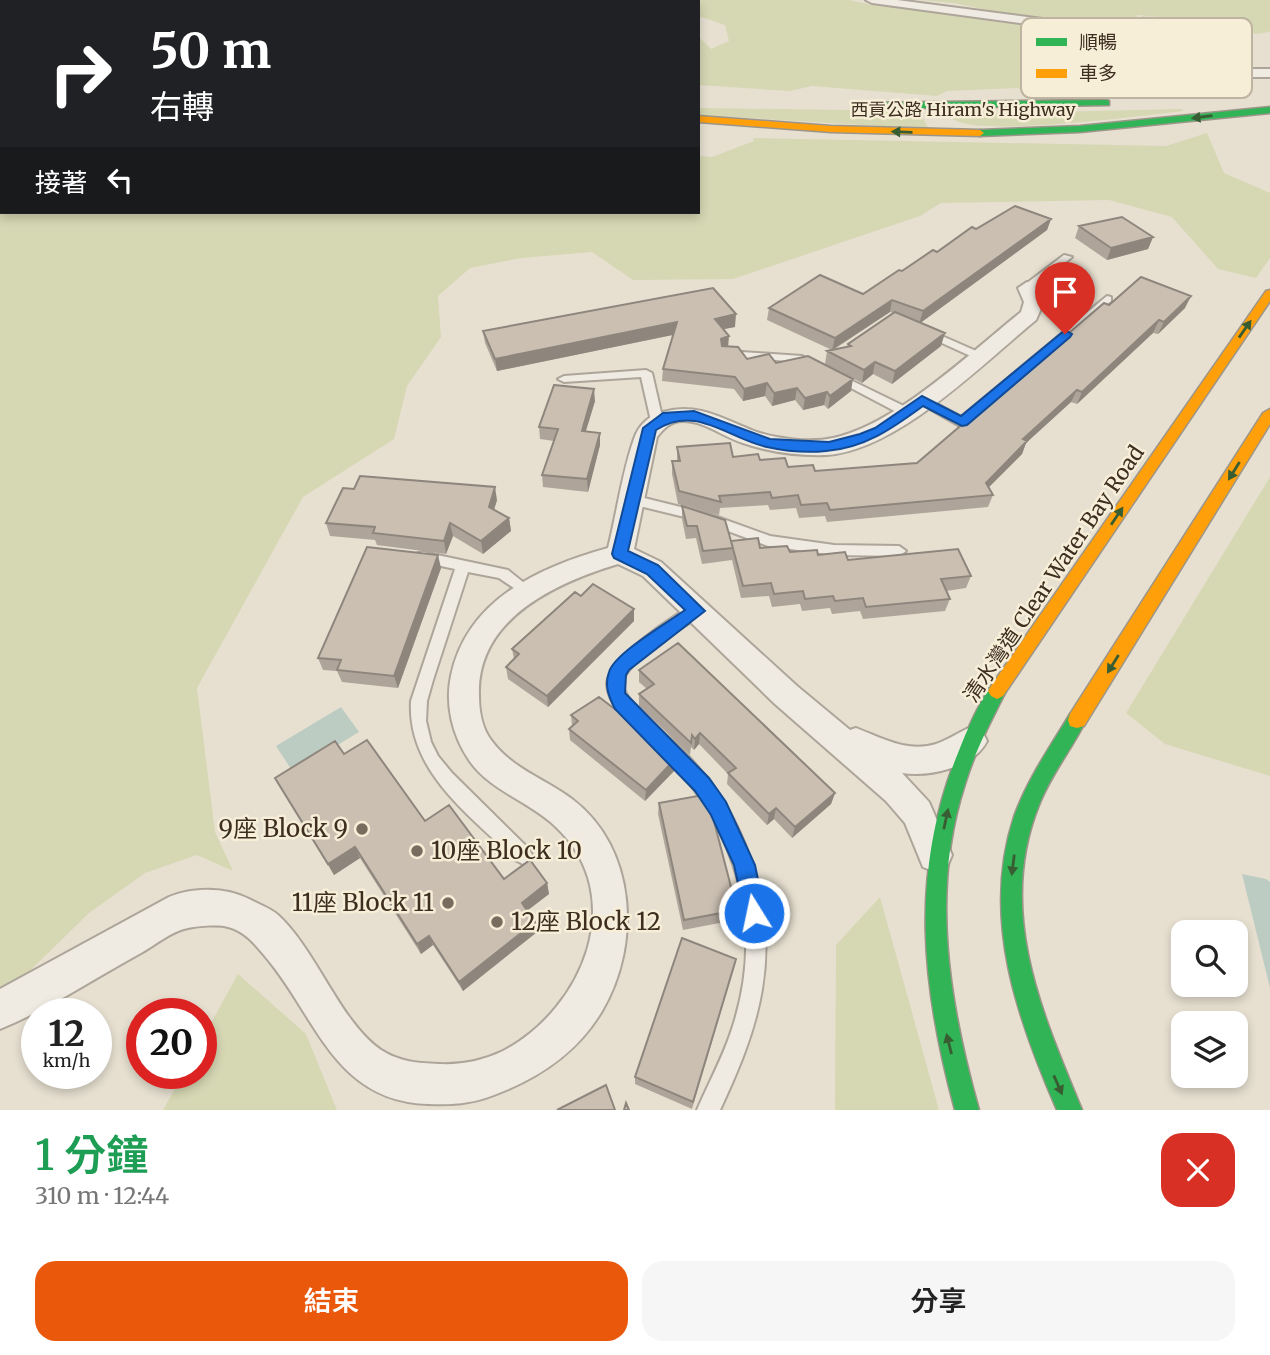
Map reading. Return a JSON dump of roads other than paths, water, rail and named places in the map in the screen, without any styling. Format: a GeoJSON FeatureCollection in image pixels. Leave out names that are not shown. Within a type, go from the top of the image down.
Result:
{"type":"FeatureCollection","features":[{"type":"Feature","properties":{"kind":"main road"},"geometry":{"type":"LineString","coordinates":[[1179,103],[1270,97]]}},
{"type":"Feature","properties":{"kind":"main road","name":"西貢公路 Hiram's Highway"},"geometry":{"type":"LineString","coordinates":[[843,106],[1126,103]]}},
{"type":"Feature","properties":{"kind":"main road"},"geometry":{"type":"LineString","coordinates":[[978,104],[942,112],[939,119],[964,129],[1026,132]]}},
{"type":"Feature","properties":{"kind":"main road","name":"西貢公路 Hiram's Highway"},"geometry":{"type":"LineString","coordinates":[[700,119],[852,130],[1026,132],[1121,126],[1270,110]]}},
{"type":"Feature","properties":{"kind":"main road","name":"清水灣道 Clear Water Bay Road"},"geometry":{"type":"LineString","coordinates":[[967,1110],[946,1032],[936,966],[933,917],[937,860],[947,813],[971,741],[994,696],[1270,293]]}},
{"type":"Feature","properties":{"kind":"main road"},"geometry":{"type":"LineString","coordinates":[[1070,1110],[1042,1047],[1017,962],[1010,899],[1012,871],[1021,826],[1042,776],[1270,413]]}},
{"type":"Feature","properties":{"kind":"street"},"geometry":{"type":"LineString","coordinates":[[872,0],[1021,20]]}},
{"type":"Feature","properties":{"kind":"street"},"geometry":{"type":"LineString","coordinates":[[1252,73],[1270,73]]}},
{"type":"Feature","properties":{"kind":"street"},"geometry":{"type":"LineString","coordinates":[[620,554],[646,437],[649,428],[657,421],[668,416],[694,415],[759,440],[809,447],[829,447],[865,438],[915,407],[1029,316],[1035,307],[1034,298],[1027,288]]}},
{"type":"Feature","properties":{"kind":"street"},"geometry":{"type":"LineString","coordinates":[[0,1010],[171,915],[197,906],[213,905],[230,907],[248,914],[269,930],[287,951],[339,1039],[372,1069],[393,1080],[442,1088],[468,1084],[525,1060],[549,1044],[578,1013],[599,975],[610,929],[608,886],[602,864],[580,828],[567,815],[503,774],[480,750],[467,722],[463,692],[467,663],[475,645],[499,614],[527,591],[590,562],[620,554],[652,569],[786,695],[898,790],[917,813],[937,860]]}},
{"type":"Feature","properties":{"kind":"street"},"geometry":{"type":"LineString","coordinates":[[832,732],[886,755],[908,761],[924,762],[948,756],[971,741]]}},
{"type":"Feature","properties":{"kind":"lane"},"geometry":{"type":"LineString","coordinates":[[1027,288],[1067,257]]}},
{"type":"Feature","properties":{"kind":"lane"},"geometry":{"type":"LineString","coordinates":[[727,354],[802,359],[915,407],[962,422],[1107,299]]}},
{"type":"Feature","properties":{"kind":"lane"},"geometry":{"type":"LineString","coordinates":[[915,328],[979,356]]}},
{"type":"Feature","properties":{"kind":"lane"},"geometry":{"type":"LineString","coordinates":[[564,379],[646,373],[657,421]]}},
{"type":"Feature","properties":{"kind":"lane"},"geometry":{"type":"LineString","coordinates":[[632,500],[704,517],[768,541],[834,550],[899,551]]}},
{"type":"Feature","properties":{"kind":"lane"},"geometry":{"type":"LineString","coordinates":[[403,555],[503,574],[527,591]]}},
{"type":"Feature","properties":{"kind":"lane"},"geometry":{"type":"LineString","coordinates":[[463,565],[422,691],[418,721],[423,742],[432,761],[446,779],[523,855]]}},
{"type":"Feature","properties":{"kind":"lane"},"geometry":{"type":"LineString","coordinates":[[696,611],[623,665],[615,684],[616,694],[622,703],[683,764],[719,808],[740,855],[752,896],[756,929],[751,1001],[742,1038],[727,1075],[708,1110]]}},
{"type":"Feature","properties":{"kind":"place","name":"9座 Block 9"},"geometry":{"type":"Point","coordinates":[362,829]}},
{"type":"Feature","properties":{"kind":"place","name":"10座 Block 10"},"geometry":{"type":"Point","coordinates":[417,851]}},
{"type":"Feature","properties":{"kind":"place","name":"11座 Block 11"},"geometry":{"type":"Point","coordinates":[448,903]}},
{"type":"Feature","properties":{"kind":"place","name":"12座 Block 12"},"geometry":{"type":"Point","coordinates":[497,922]}}]}
